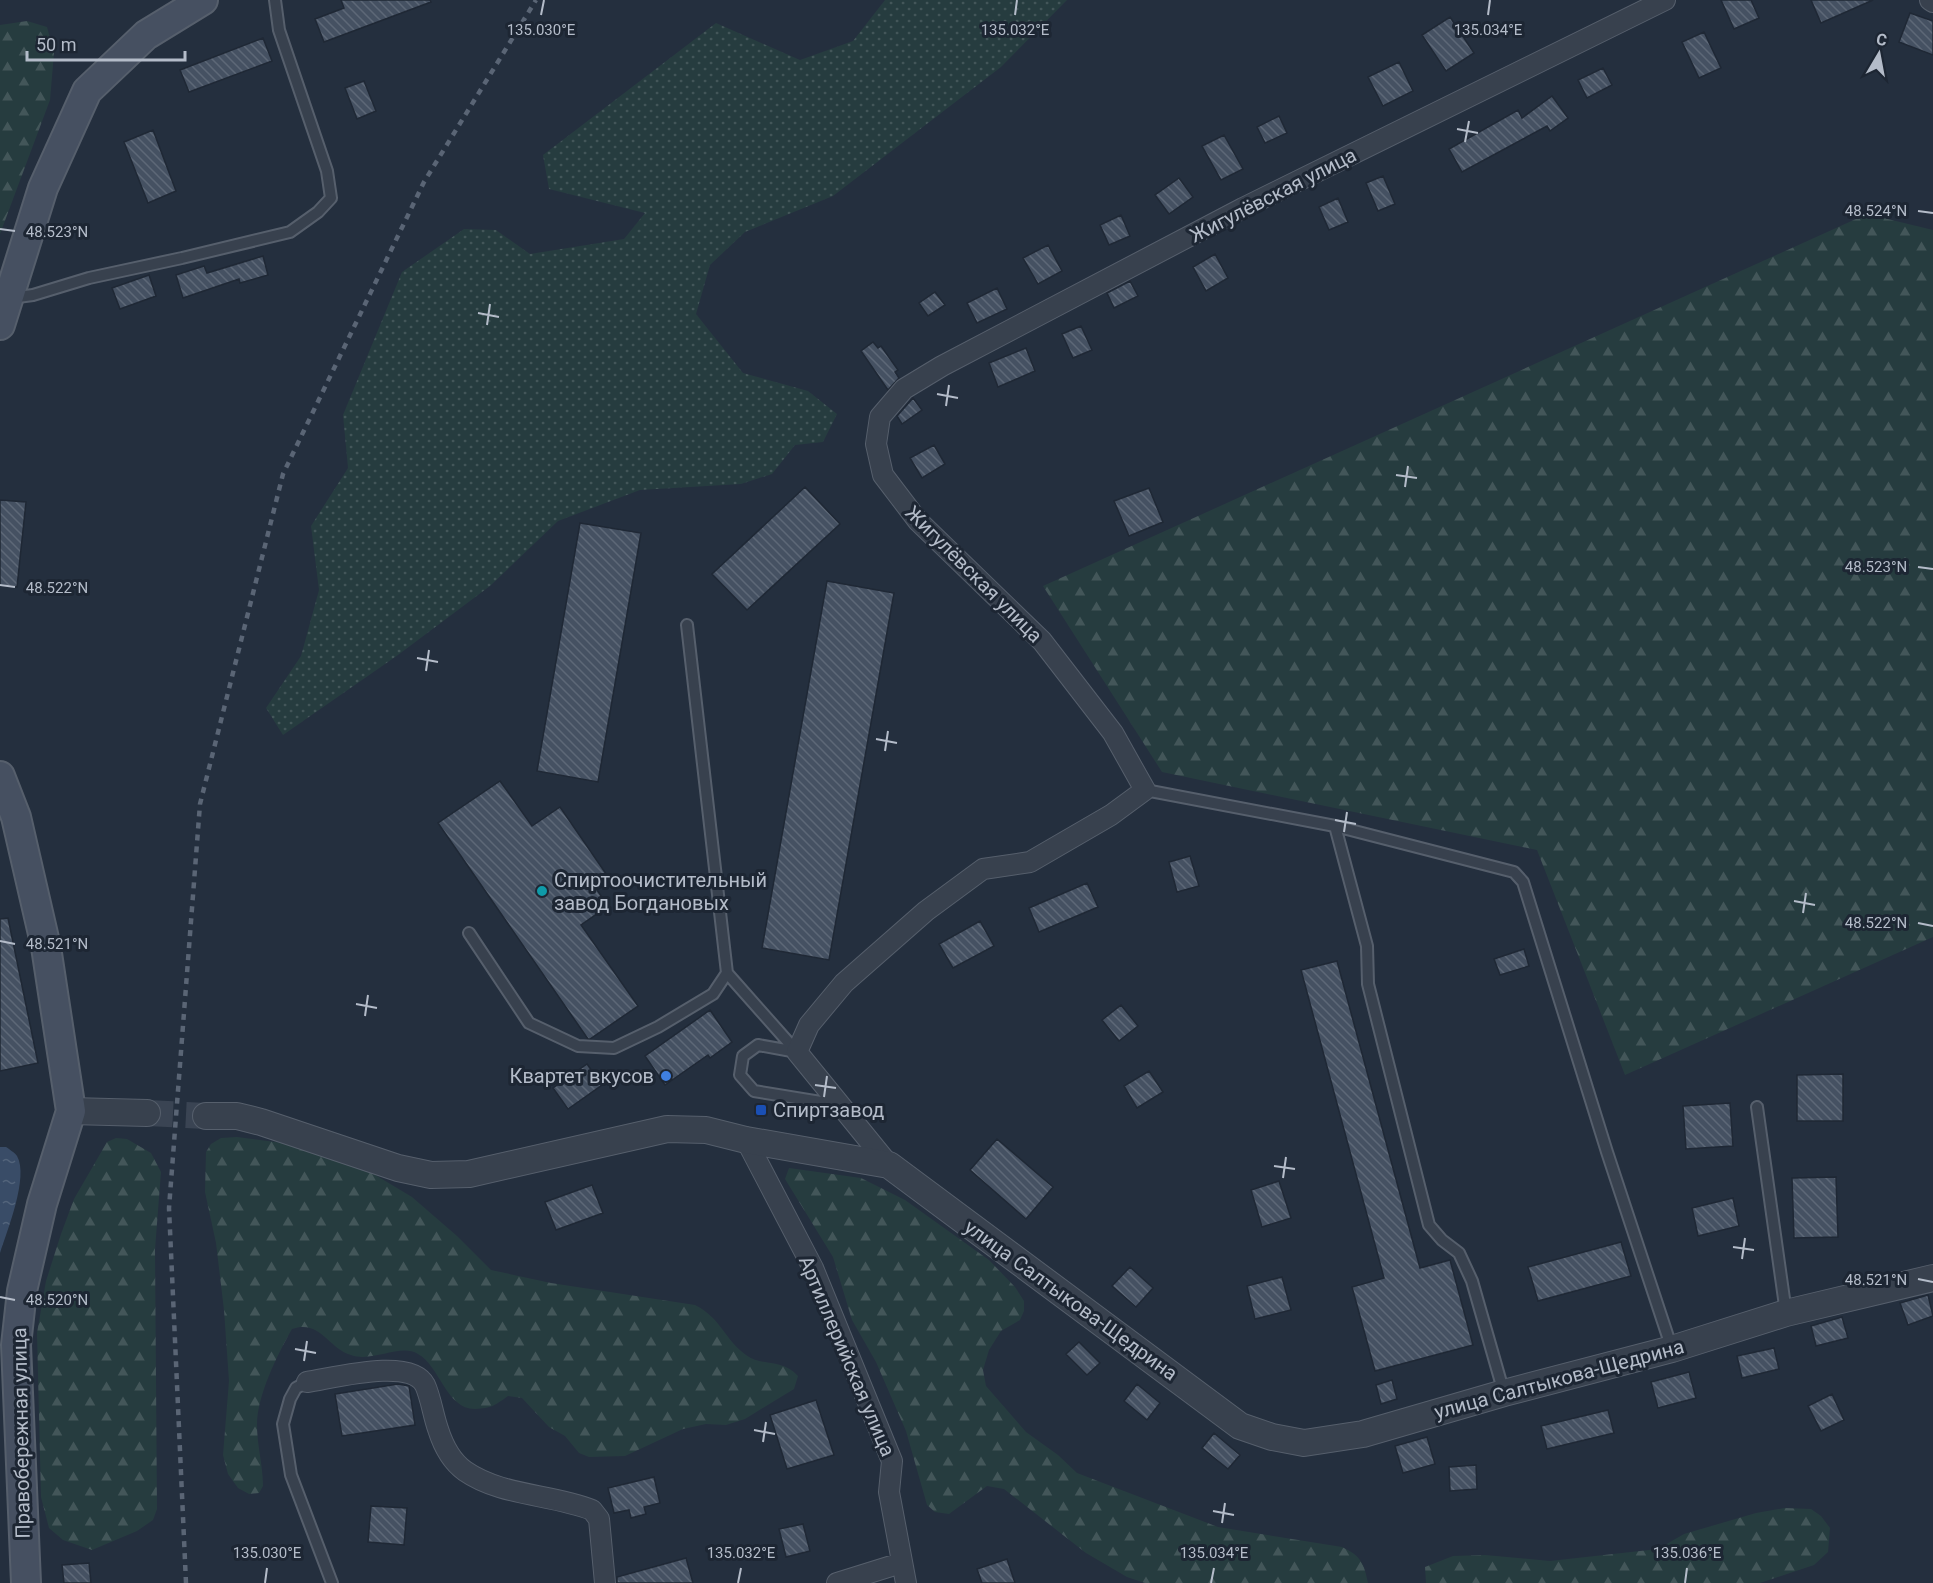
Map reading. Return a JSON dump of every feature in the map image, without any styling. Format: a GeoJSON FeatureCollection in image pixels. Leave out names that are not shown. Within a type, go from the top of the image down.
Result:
{"type":"FeatureCollection","features":[{"type":"Feature","properties":{"kind":"main road"},"geometry":{"type":"LineString","coordinates":[[0,325],[43,188],[87,92],[146,34],[203,0]]}},
{"type":"Feature","properties":{"kind":"main road"},"geometry":{"type":"LineString","coordinates":[[0,776],[16,817],[46,947],[71,1111]]}},
{"type":"Feature","properties":{"kind":"main road","name":"Правобережная улица"},"geometry":{"type":"LineString","coordinates":[[26,1583],[16,1345],[22,1292],[37,1226],[71,1111]]}},
{"type":"Feature","properties":{"kind":"street","name":"Жигулёвская улица"},"geometry":{"type":"LineString","coordinates":[[1145,790],[1113,733],[1042,641],[918,521],[883,476],[876,444],[880,417],[904,389],[942,366],[1243,208],[1665,0]]}},
{"type":"Feature","properties":{"kind":"street"},"geometry":{"type":"LineString","coordinates":[[889,1166],[797,1052],[809,1025],[844,983],[926,911],[983,869],[1030,862],[1111,815],[1145,790]]}},
{"type":"Feature","properties":{"kind":"street"},"geometry":{"type":"LineString","coordinates":[[71,1111],[147,1113]]}},
{"type":"Feature","properties":{"kind":"street","name":"улица Салтыкова-Щедрина"},"geometry":{"type":"LineString","coordinates":[[206,1116],[237,1116],[261,1122],[398,1168],[431,1175],[469,1174],[667,1129],[706,1130],[746,1140],[889,1166],[1240,1425],[1272,1437],[1304,1443],[1363,1434],[1504,1393],[1672,1349],[1786,1312],[1933,1278]]}},
{"type":"Feature","properties":{"kind":"street","name":"Артиллерийская улица"},"geometry":{"type":"LineString","coordinates":[[746,1140],[813,1268],[892,1461],[889,1492],[906,1583]]}},
{"type":"Feature","properties":{"kind":"street"},"geometry":{"type":"LineString","coordinates":[[307,1382],[387,1369],[415,1373],[424,1384],[447,1452],[462,1469],[482,1482],[592,1510],[598,1519],[605,1583]]}},
{"type":"Feature","properties":{"kind":"street"},"geometry":{"type":"LineString","coordinates":[[837,1583],[901,1563]]}},
{"type":"Feature","properties":{"kind":"lane"},"geometry":{"type":"LineString","coordinates":[[10,298],[33,295],[89,278],[290,232],[318,212],[331,198],[327,171],[279,30],[275,0]]}},
{"type":"Feature","properties":{"kind":"lane"},"geometry":{"type":"LineString","coordinates":[[687,625],[727,973],[797,1052]]}},
{"type":"Feature","properties":{"kind":"lane"},"geometry":{"type":"LineString","coordinates":[[1145,790],[1335,826],[1514,872],[1523,882],[1607,1152],[1672,1349]]}},
{"type":"Feature","properties":{"kind":"lane"},"geometry":{"type":"LineString","coordinates":[[1335,826],[1367,946],[1368,984],[1429,1225],[1442,1240],[1459,1253],[1473,1281],[1504,1393]]}},
{"type":"Feature","properties":{"kind":"lane"},"geometry":{"type":"LineString","coordinates":[[469,933],[529,1023],[578,1046],[614,1047],[658,1028],[713,994],[727,973]]}},
{"type":"Feature","properties":{"kind":"lane"},"geometry":{"type":"LineString","coordinates":[[797,1052],[758,1045],[743,1056],[740,1076],[754,1091],[839,1106]]}},
{"type":"Feature","properties":{"kind":"lane"},"geometry":{"type":"LineString","coordinates":[[1757,1107],[1786,1312]]}},
{"type":"Feature","properties":{"kind":"lane"},"geometry":{"type":"LineString","coordinates":[[307,1382],[296,1388],[290,1399],[283,1424],[291,1475],[332,1583]]}},
{"type":"Feature","properties":{"kind":"green space"},"geometry":{"type":"Polygon","coordinates":[[[885,0],[1067,0],[1001,67],[833,196],[745,232],[710,265],[696,314],[743,373],[808,391],[837,414],[823,442],[795,445],[772,474],[741,484],[640,490],[558,521],[490,586],[398,655],[283,735],[266,708],[301,656],[319,590],[311,526],[348,468],[343,415],[402,272],[464,229],[496,230],[530,254],[624,239],[645,213],[549,189],[543,155],[716,23],[800,60],[853,41],[885,0]]]}},
{"type":"Feature","properties":{"kind":"green space"},"geometry":{"type":"Polygon","coordinates":[[[27,21],[47,27],[54,53],[50,100],[0,234],[0,25],[27,21]]]}},
{"type":"Feature","properties":{"kind":"green space"},"geometry":{"type":"Polygon","coordinates":[[[1867,214],[1933,230],[1933,937],[1625,1075],[1537,850],[1162,772],[1043,586],[1867,214]]]}},
{"type":"Feature","properties":{"kind":"green space"},"geometry":{"type":"Polygon","coordinates":[[[237,1137],[291,1144],[367,1170],[412,1197],[457,1236],[491,1270],[551,1283],[695,1305],[711,1316],[746,1355],[758,1361],[792,1370],[798,1376],[794,1389],[745,1419],[726,1425],[706,1424],[683,1429],[625,1456],[589,1457],[579,1453],[565,1436],[549,1427],[522,1398],[508,1396],[489,1407],[475,1409],[465,1407],[450,1395],[426,1360],[418,1354],[403,1351],[359,1357],[336,1347],[317,1331],[302,1327],[292,1329],[274,1363],[260,1401],[257,1425],[263,1486],[259,1493],[249,1494],[238,1488],[228,1474],[223,1455],[229,1381],[216,1243],[205,1192],[206,1152],[211,1144],[221,1138],[237,1137]]]}},
{"type":"Feature","properties":{"kind":"green space"},"geometry":{"type":"Polygon","coordinates":[[[116,1138],[127,1139],[151,1153],[161,1172],[155,1249],[157,1509],[153,1520],[137,1531],[92,1550],[63,1540],[49,1528],[41,1497],[37,1333],[46,1281],[74,1199],[107,1142],[116,1138]]]}},
{"type":"Feature","properties":{"kind":"green space"},"geometry":{"type":"Polygon","coordinates":[[[789,1168],[861,1178],[905,1200],[989,1260],[1015,1287],[1024,1301],[1024,1311],[1020,1320],[1001,1331],[989,1350],[983,1370],[986,1386],[1026,1432],[1058,1455],[1077,1473],[1218,1527],[1342,1547],[1361,1561],[1368,1583],[1145,1583],[1127,1577],[1086,1553],[1004,1489],[987,1486],[949,1514],[935,1512],[927,1505],[906,1431],[876,1362],[852,1320],[833,1257],[785,1179],[789,1168]]]}},
{"type":"Feature","properties":{"kind":"green space"},"geometry":{"type":"Polygon","coordinates":[[[1785,1508],[1811,1509],[1821,1516],[1830,1528],[1828,1552],[1814,1565],[1760,1583],[1426,1583],[1425,1567],[1453,1556],[1485,1555],[1550,1561],[1658,1549],[1684,1534],[1756,1513],[1785,1508]]]}},
{"type":"Feature","properties":{"kind":"water"},"geometry":{"type":"Polygon","coordinates":[[[0,1147],[6,1147],[17,1156],[20,1177],[16,1204],[0,1253],[0,1147]]]}},
{"type":"Feature","properties":{"kind":"building"},"geometry":{"type":"Polygon","coordinates":[[[341,0],[430,0],[431,2],[324,42],[315,19],[344,8],[341,0]]]}},
{"type":"Feature","properties":{"kind":"building"},"geometry":{"type":"Polygon","coordinates":[[[1721,0],[1751,0],[1759,18],[1734,29],[1721,0]]]}},
{"type":"Feature","properties":{"kind":"building"},"geometry":{"type":"Polygon","coordinates":[[[1811,0],[1873,0],[1821,23],[1811,0]]]}},
{"type":"Feature","properties":{"kind":"building"},"geometry":{"type":"Polygon","coordinates":[[[1910,13],[1933,21],[1933,55],[1899,42],[1910,13]]]}},
{"type":"Feature","properties":{"kind":"building"},"geometry":{"type":"Polygon","coordinates":[[[1450,17],[1474,53],[1446,71],[1422,35],[1450,17]]]}},
{"type":"Feature","properties":{"kind":"building"},"geometry":{"type":"Polygon","coordinates":[[[1704,32],[1721,68],[1699,78],[1682,42],[1704,32]]]}},
{"type":"Feature","properties":{"kind":"building"},"geometry":{"type":"Polygon","coordinates":[[[263,38],[272,61],[189,92],[180,70],[263,38]]]}},
{"type":"Feature","properties":{"kind":"building"},"geometry":{"type":"Polygon","coordinates":[[[1399,62],[1413,91],[1383,106],[1368,77],[1399,62]]]}},
{"type":"Feature","properties":{"kind":"building"},"geometry":{"type":"Polygon","coordinates":[[[1603,68],[1612,85],[1587,98],[1578,80],[1603,68]]]}},
{"type":"Feature","properties":{"kind":"building"},"geometry":{"type":"Polygon","coordinates":[[[364,81],[376,111],[357,119],[345,88],[364,81]]]}},
{"type":"Feature","properties":{"kind":"building"},"geometry":{"type":"Polygon","coordinates":[[[1552,96],[1568,118],[1550,131],[1547,126],[1462,172],[1449,149],[1518,110],[1522,118],[1552,96]]]}},
{"type":"Feature","properties":{"kind":"building"},"geometry":{"type":"Polygon","coordinates":[[[1279,116],[1287,133],[1265,143],[1257,127],[1279,116]]]}},
{"type":"Feature","properties":{"kind":"building"},"geometry":{"type":"Polygon","coordinates":[[[153,130],[176,191],[148,203],[124,142],[153,130]]]}},
{"type":"Feature","properties":{"kind":"building"},"geometry":{"type":"Polygon","coordinates":[[[1224,135],[1243,169],[1221,180],[1202,146],[1224,135]]]}},
{"type":"Feature","properties":{"kind":"building"},"geometry":{"type":"Polygon","coordinates":[[[1383,176],[1395,204],[1378,211],[1366,183],[1383,176]]]}},
{"type":"Feature","properties":{"kind":"building"},"geometry":{"type":"Polygon","coordinates":[[[1179,178],[1193,197],[1169,214],[1155,195],[1179,178]]]}},
{"type":"Feature","properties":{"kind":"building"},"geometry":{"type":"Polygon","coordinates":[[[1338,198],[1348,222],[1329,230],[1319,207],[1338,198]]]}},
{"type":"Feature","properties":{"kind":"building"},"geometry":{"type":"Polygon","coordinates":[[[1121,215],[1130,236],[1109,245],[1100,225],[1121,215]]]}},
{"type":"Feature","properties":{"kind":"building"},"geometry":{"type":"Polygon","coordinates":[[[1048,245],[1062,271],[1038,284],[1023,258],[1048,245]]]}},
{"type":"Feature","properties":{"kind":"building"},"geometry":{"type":"Polygon","coordinates":[[[1215,254],[1228,278],[1206,291],[1193,267],[1215,254]]]}},
{"type":"Feature","properties":{"kind":"building"},"geometry":{"type":"Polygon","coordinates":[[[263,256],[268,275],[240,283],[239,279],[183,298],[176,275],[204,266],[207,273],[263,256]]]}},
{"type":"Feature","properties":{"kind":"building"},"geometry":{"type":"Polygon","coordinates":[[[149,275],[156,296],[120,309],[112,288],[149,275]]]}},
{"type":"Feature","properties":{"kind":"building"},"geometry":{"type":"Polygon","coordinates":[[[1130,281],[1138,296],[1114,308],[1107,293],[1130,281]]]}},
{"type":"Feature","properties":{"kind":"building"},"geometry":{"type":"Polygon","coordinates":[[[997,288],[1007,309],[977,323],[967,303],[997,288]]]}},
{"type":"Feature","properties":{"kind":"building"},"geometry":{"type":"Polygon","coordinates":[[[935,292],[945,305],[928,316],[919,303],[935,292]]]}},
{"type":"Feature","properties":{"kind":"building"},"geometry":{"type":"Polygon","coordinates":[[[1081,326],[1092,350],[1073,358],[1062,334],[1081,326]]]}},
{"type":"Feature","properties":{"kind":"building"},"geometry":{"type":"Polygon","coordinates":[[[873,342],[878,348],[881,346],[898,370],[895,372],[899,378],[888,390],[861,351],[873,342]]]}},
{"type":"Feature","properties":{"kind":"building"},"geometry":{"type":"Polygon","coordinates":[[[1026,348],[1035,371],[998,387],[989,363],[1026,348]]]}},
{"type":"Feature","properties":{"kind":"building"},"geometry":{"type":"Polygon","coordinates":[[[913,398],[922,410],[902,424],[897,416],[913,398]]]}},
{"type":"Feature","properties":{"kind":"building"},"geometry":{"type":"Polygon","coordinates":[[[934,445],[945,464],[922,478],[910,458],[934,445]]]}},
{"type":"Feature","properties":{"kind":"building"},"geometry":{"type":"Polygon","coordinates":[[[805,487],[840,524],[747,610],[712,574],[805,487]]]}},
{"type":"Feature","properties":{"kind":"building"},"geometry":{"type":"Polygon","coordinates":[[[1149,488],[1163,522],[1129,536],[1114,501],[1149,488]]]}},
{"type":"Feature","properties":{"kind":"building"},"geometry":{"type":"Polygon","coordinates":[[[0,500],[26,502],[17,587],[0,585],[0,500]]]}},
{"type":"Feature","properties":{"kind":"building"},"geometry":{"type":"Polygon","coordinates":[[[580,523],[641,533],[598,782],[537,771],[580,523]]]}},
{"type":"Feature","properties":{"kind":"building"},"geometry":{"type":"Polygon","coordinates":[[[827,581],[894,593],[829,960],[762,948],[827,581]]]}},
{"type":"Feature","properties":{"kind":"building"},"geometry":{"type":"Polygon","coordinates":[[[500,781],[532,826],[560,807],[611,881],[597,890],[608,906],[581,925],[638,1006],[590,1039],[438,823],[500,781]]]}},
{"type":"Feature","properties":{"kind":"building"},"geometry":{"type":"Polygon","coordinates":[[[1190,856],[1199,886],[1177,892],[1169,862],[1190,856]]]}},
{"type":"Feature","properties":{"kind":"building"},"geometry":{"type":"Polygon","coordinates":[[[1087,883],[1098,907],[1039,932],[1029,908],[1087,883]]]}},
{"type":"Feature","properties":{"kind":"building"},"geometry":{"type":"Polygon","coordinates":[[[8,918],[38,1063],[0,1071],[0,919],[8,918]]]}},
{"type":"Feature","properties":{"kind":"building"},"geometry":{"type":"Polygon","coordinates":[[[980,921],[994,946],[953,968],[939,944],[980,921]]]}},
{"type":"Feature","properties":{"kind":"building"},"geometry":{"type":"Polygon","coordinates":[[[1524,949],[1529,966],[1500,975],[1494,959],[1524,949]]]}},
{"type":"Feature","properties":{"kind":"building"},"geometry":{"type":"Polygon","coordinates":[[[1337,961],[1420,1268],[1450,1260],[1473,1345],[1375,1371],[1352,1287],[1384,1278],[1301,970],[1337,961]]]}},
{"type":"Feature","properties":{"kind":"building"},"geometry":{"type":"Polygon","coordinates":[[[1121,1005],[1138,1026],[1119,1041],[1102,1020],[1121,1005]]]}},
{"type":"Feature","properties":{"kind":"building"},"geometry":{"type":"Polygon","coordinates":[[[710,1010],[732,1042],[710,1058],[708,1055],[665,1085],[645,1056],[710,1010]]]}},
{"type":"Feature","properties":{"kind":"building"},"geometry":{"type":"Polygon","coordinates":[[[587,1064],[602,1085],[568,1109],[553,1088],[587,1064]]]}},
{"type":"Feature","properties":{"kind":"building"},"geometry":{"type":"Polygon","coordinates":[[[1149,1071],[1163,1092],[1137,1108],[1124,1086],[1149,1071]]]}},
{"type":"Feature","properties":{"kind":"building"},"geometry":{"type":"Polygon","coordinates":[[[1843,1074],[1843,1121],[1797,1121],[1797,1075],[1843,1074]]]}},
{"type":"Feature","properties":{"kind":"building"},"geometry":{"type":"Polygon","coordinates":[[[1730,1103],[1733,1146],[1686,1149],[1683,1106],[1730,1103]]]}},
{"type":"Feature","properties":{"kind":"building"},"geometry":{"type":"Polygon","coordinates":[[[997,1139],[1053,1187],[1026,1219],[970,1170],[997,1139]]]}},
{"type":"Feature","properties":{"kind":"building"},"geometry":{"type":"Polygon","coordinates":[[[1836,1177],[1838,1237],[1794,1238],[1792,1178],[1836,1177]]]}},
{"type":"Feature","properties":{"kind":"building"},"geometry":{"type":"Polygon","coordinates":[[[1279,1181],[1291,1218],[1262,1227],[1251,1190],[1279,1181]]]}},
{"type":"Feature","properties":{"kind":"building"},"geometry":{"type":"Polygon","coordinates":[[[592,1185],[603,1213],[556,1230],[545,1202],[592,1185]]]}},
{"type":"Feature","properties":{"kind":"building"},"geometry":{"type":"Polygon","coordinates":[[[1733,1198],[1739,1226],[1698,1236],[1692,1208],[1733,1198]]]}},
{"type":"Feature","properties":{"kind":"building"},"geometry":{"type":"Polygon","coordinates":[[[1621,1242],[1631,1276],[1538,1301],[1528,1267],[1621,1242]]]}},
{"type":"Feature","properties":{"kind":"building"},"geometry":{"type":"Polygon","coordinates":[[[1130,1267],[1153,1288],[1136,1307],[1112,1286],[1130,1267]]]}},
{"type":"Feature","properties":{"kind":"building"},"geometry":{"type":"Polygon","coordinates":[[[1282,1277],[1291,1310],[1255,1319],[1247,1286],[1282,1277]]]}},
{"type":"Feature","properties":{"kind":"building"},"geometry":{"type":"Polygon","coordinates":[[[1928,1295],[1933,1316],[1908,1325],[1900,1303],[1928,1295]]]}},
{"type":"Feature","properties":{"kind":"building"},"geometry":{"type":"Polygon","coordinates":[[[1842,1317],[1848,1338],[1816,1346],[1811,1326],[1842,1317]]]}},
{"type":"Feature","properties":{"kind":"building"},"geometry":{"type":"Polygon","coordinates":[[[1079,1342],[1100,1363],[1087,1375],[1066,1354],[1079,1342]]]}},
{"type":"Feature","properties":{"kind":"building"},"geometry":{"type":"Polygon","coordinates":[[[1774,1348],[1779,1369],[1742,1378],[1737,1356],[1774,1348]]]}},
{"type":"Feature","properties":{"kind":"building"},"geometry":{"type":"Polygon","coordinates":[[[1689,1372],[1696,1398],[1658,1408],[1651,1382],[1689,1372]]]}},
{"type":"Feature","properties":{"kind":"building"},"geometry":{"type":"Polygon","coordinates":[[[1392,1380],[1397,1399],[1381,1404],[1376,1385],[1392,1380]]]}},
{"type":"Feature","properties":{"kind":"building"},"geometry":{"type":"Polygon","coordinates":[[[398,1384],[409,1386],[415,1425],[342,1436],[335,1394],[398,1384]]]}},
{"type":"Feature","properties":{"kind":"building"},"geometry":{"type":"Polygon","coordinates":[[[1137,1384],[1160,1403],[1147,1420],[1124,1401],[1137,1384]]]}},
{"type":"Feature","properties":{"kind":"building"},"geometry":{"type":"Polygon","coordinates":[[[1832,1394],[1844,1420],[1821,1431],[1808,1406],[1832,1394]]]}},
{"type":"Feature","properties":{"kind":"building"},"geometry":{"type":"Polygon","coordinates":[[[816,1400],[834,1455],[787,1469],[770,1415],[816,1400]]]}},
{"type":"Feature","properties":{"kind":"building"},"geometry":{"type":"Polygon","coordinates":[[[1608,1410],[1614,1433],[1547,1449],[1541,1426],[1608,1410]]]}},
{"type":"Feature","properties":{"kind":"building"},"geometry":{"type":"Polygon","coordinates":[[[1214,1433],[1240,1455],[1228,1469],[1202,1448],[1214,1433]]]}},
{"type":"Feature","properties":{"kind":"building"},"geometry":{"type":"Polygon","coordinates":[[[1427,1437],[1435,1464],[1403,1473],[1395,1446],[1427,1437]]]}},
{"type":"Feature","properties":{"kind":"building"},"geometry":{"type":"Polygon","coordinates":[[[1476,1465],[1477,1489],[1450,1491],[1449,1467],[1476,1465]]]}},
{"type":"Feature","properties":{"kind":"building"},"geometry":{"type":"Polygon","coordinates":[[[654,1477],[660,1503],[644,1507],[646,1514],[631,1518],[629,1510],[614,1513],[608,1488],[654,1477]]]}},
{"type":"Feature","properties":{"kind":"building"},"geometry":{"type":"Polygon","coordinates":[[[371,1506],[407,1508],[404,1545],[368,1542],[371,1506]]]}},
{"type":"Feature","properties":{"kind":"building"},"geometry":{"type":"Polygon","coordinates":[[[803,1524],[810,1551],[786,1557],[779,1529],[803,1524]]]}},
{"type":"Feature","properties":{"kind":"building"},"geometry":{"type":"Polygon","coordinates":[[[686,1558],[693,1583],[617,1583],[617,1577],[686,1558]]]}},
{"type":"Feature","properties":{"kind":"building"},"geometry":{"type":"Polygon","coordinates":[[[1007,1559],[1015,1583],[982,1583],[977,1569],[1007,1559]]]}},
{"type":"Feature","properties":{"kind":"building"},"geometry":{"type":"Polygon","coordinates":[[[89,1563],[91,1583],[64,1583],[62,1565],[89,1563]]]}},
{"type":"Feature","properties":{"kind":"tunnel"},"geometry":{"type":"LineString","coordinates":[[147,1113],[206,1116]]}},
{"type":"Feature","properties":{"kind":"railway"},"geometry":{"type":"LineString","coordinates":[[186,1583],[169,1208],[200,804],[283,474],[424,182],[536,0]]}},
{"type":"Feature","properties":{"kind":"place","name":"Спиртоочистительный завод Богдановых"},"geometry":{"type":"Point","coordinates":[542,891]}},
{"type":"Feature","properties":{"kind":"place","name":"Квартет вкусов"},"geometry":{"type":"Point","coordinates":[666,1076]}},
{"type":"Feature","properties":{"kind":"place","name":"Спиртзавод"},"geometry":{"type":"Point","coordinates":[761,1110]}}]}
